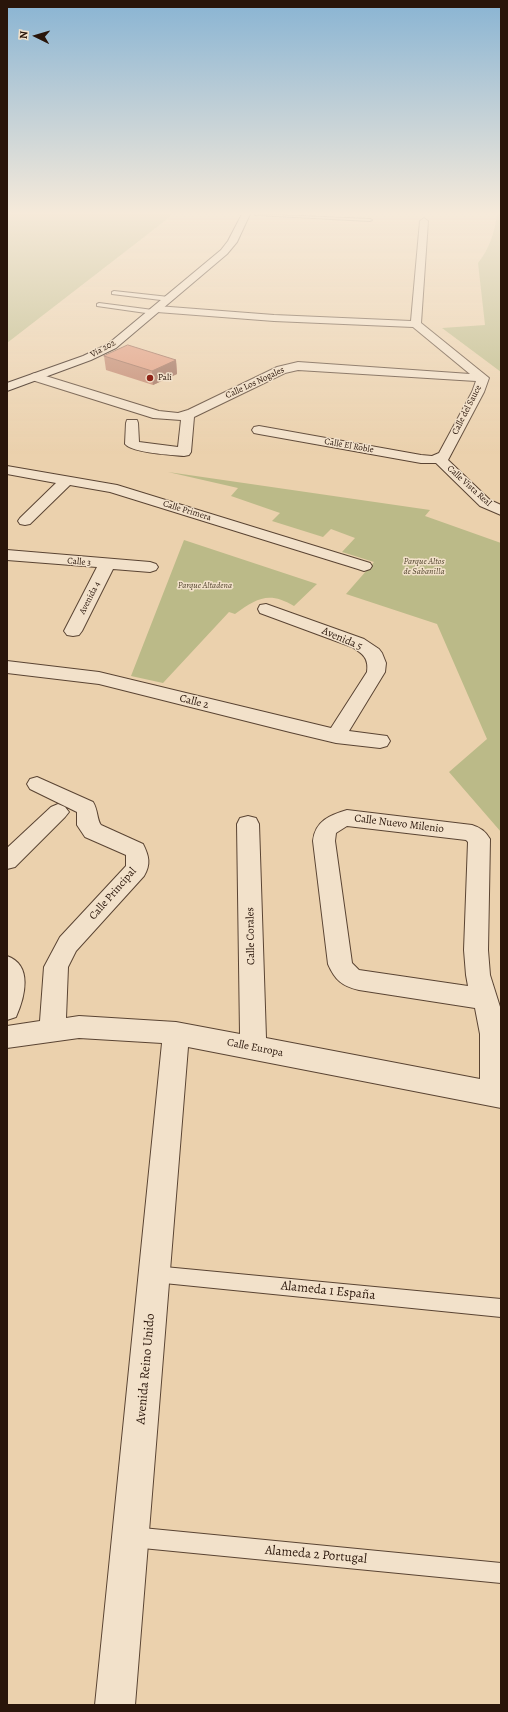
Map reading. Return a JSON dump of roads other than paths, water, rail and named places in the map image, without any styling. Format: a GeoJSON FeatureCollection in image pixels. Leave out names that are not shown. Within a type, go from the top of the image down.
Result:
{"type":"FeatureCollection","features":[{"type":"Feature","properties":{"kind":"street","name":"Vía 202"},"geometry":{"type":"LineString","coordinates":[[7,387],[87,358],[112,346],[173,294]]}},
{"type":"Feature","properties":{"kind":"street"},"geometry":{"type":"LineString","coordinates":[[155,310],[274,318],[416,324],[418,294]]}},
{"type":"Feature","properties":{"kind":"street","name":"Calle del Sauce"},"geometry":{"type":"LineString","coordinates":[[416,324],[483,378],[478,392],[444,456],[439,459]]}},
{"type":"Feature","properties":{"kind":"street","name":"Calle Los Nogales"},"geometry":{"type":"LineString","coordinates":[[36,377],[158,415],[178,417],[188,415],[281,370],[298,366],[483,378]]}},
{"type":"Feature","properties":{"kind":"street"},"geometry":{"type":"LineString","coordinates":[[132,423],[132,444],[136,446],[184,452],[188,415]]}},
{"type":"Feature","properties":{"kind":"street","name":"Calle El Roble"},"geometry":{"type":"LineString","coordinates":[[259,430],[421,459],[439,459]]}},
{"type":"Feature","properties":{"kind":"street","name":"Calle Vista Real"},"geometry":{"type":"LineString","coordinates":[[439,459],[485,503],[501,511]]}},
{"type":"Feature","properties":{"kind":"street","name":"Calle Primera"},"geometry":{"type":"LineString","coordinates":[[7,470],[112,488],[364,566]]}},
{"type":"Feature","properties":{"kind":"street"},"geometry":{"type":"LineString","coordinates":[[25,521],[67,480]]}},
{"type":"Feature","properties":{"kind":"street","name":"Calle 3"},"geometry":{"type":"LineString","coordinates":[[7,556],[150,567]]}},
{"type":"Feature","properties":{"kind":"street","name":"Avenida 4"},"geometry":{"type":"LineString","coordinates":[[73,631],[107,564]]}},
{"type":"Feature","properties":{"kind":"street","name":"Avenida 5"},"geometry":{"type":"LineString","coordinates":[[266,609],[358,643],[373,653],[377,664],[376,672],[336,736]]}},
{"type":"Feature","properties":{"kind":"street","name":"Calle 2"},"geometry":{"type":"LineString","coordinates":[[7,667],[99,678],[290,726],[336,736],[380,742]]}},
{"type":"Feature","properties":{"kind":"street","name":"Calle Principal"},"geometry":{"type":"LineString","coordinates":[[37,784],[86,807],[88,813],[88,826],[93,831],[135,850],[139,863],[136,870],[68,944],[61,956],[56,967],[52,1031]]}},
{"type":"Feature","properties":{"kind":"street"},"geometry":{"type":"LineString","coordinates":[[7,860],[58,812]]}},
{"type":"Feature","properties":{"kind":"street","name":"Calle Nuevo Milenio"},"geometry":{"type":"LineString","coordinates":[[484,999],[359,980],[347,975],[340,964],[324,841],[325,832],[331,824],[341,820],[353,818],[468,832],[477,835],[479,839],[476,950],[478,975],[484,999],[490,1013],[494,1032],[497,1094]]}},
{"type":"Feature","properties":{"kind":"street","name":"Calle Corales"},"geometry":{"type":"LineString","coordinates":[[248,824],[253,1048]]}},
{"type":"Feature","properties":{"kind":"street"},"geometry":{"type":"LineString","coordinates":[[7,966],[12,973],[13,982],[7,1009]]}},
{"type":"Feature","properties":{"kind":"street","name":"Calle Europa"},"geometry":{"type":"LineString","coordinates":[[7,1037],[80,1027],[176,1033],[497,1094]]}},
{"type":"Feature","properties":{"kind":"street","name":"Avenida Reino Unido"},"geometry":{"type":"LineString","coordinates":[[115,1705],[176,1033]]}},
{"type":"Feature","properties":{"kind":"lane"},"geometry":{"type":"LineString","coordinates":[[124,294],[168,298]]}},
{"type":"Feature","properties":{"kind":"lane"},"geometry":{"type":"LineString","coordinates":[[99,305],[155,310]]}},
{"type":"Feature","properties":{"kind":"lane","name":"Alameda 1 España"},"geometry":{"type":"LineString","coordinates":[[154,1274],[501,1308]]}},
{"type":"Feature","properties":{"kind":"lane","name":"Alameda 2 Portugal"},"geometry":{"type":"LineString","coordinates":[[131,1537],[501,1573]]}},
{"type":"Feature","properties":{"kind":"place","name":"Palí"},"geometry":{"type":"Point","coordinates":[150,378]}},
{"type":"Feature","properties":{"kind":"park label","name":"Parque Altos de Sabanilla"},"geometry":{"type":"Point","coordinates":[424,568]}},
{"type":"Feature","properties":{"kind":"park label","name":"Parque Altadena"},"geometry":{"type":"Point","coordinates":[205,586]}}]}
